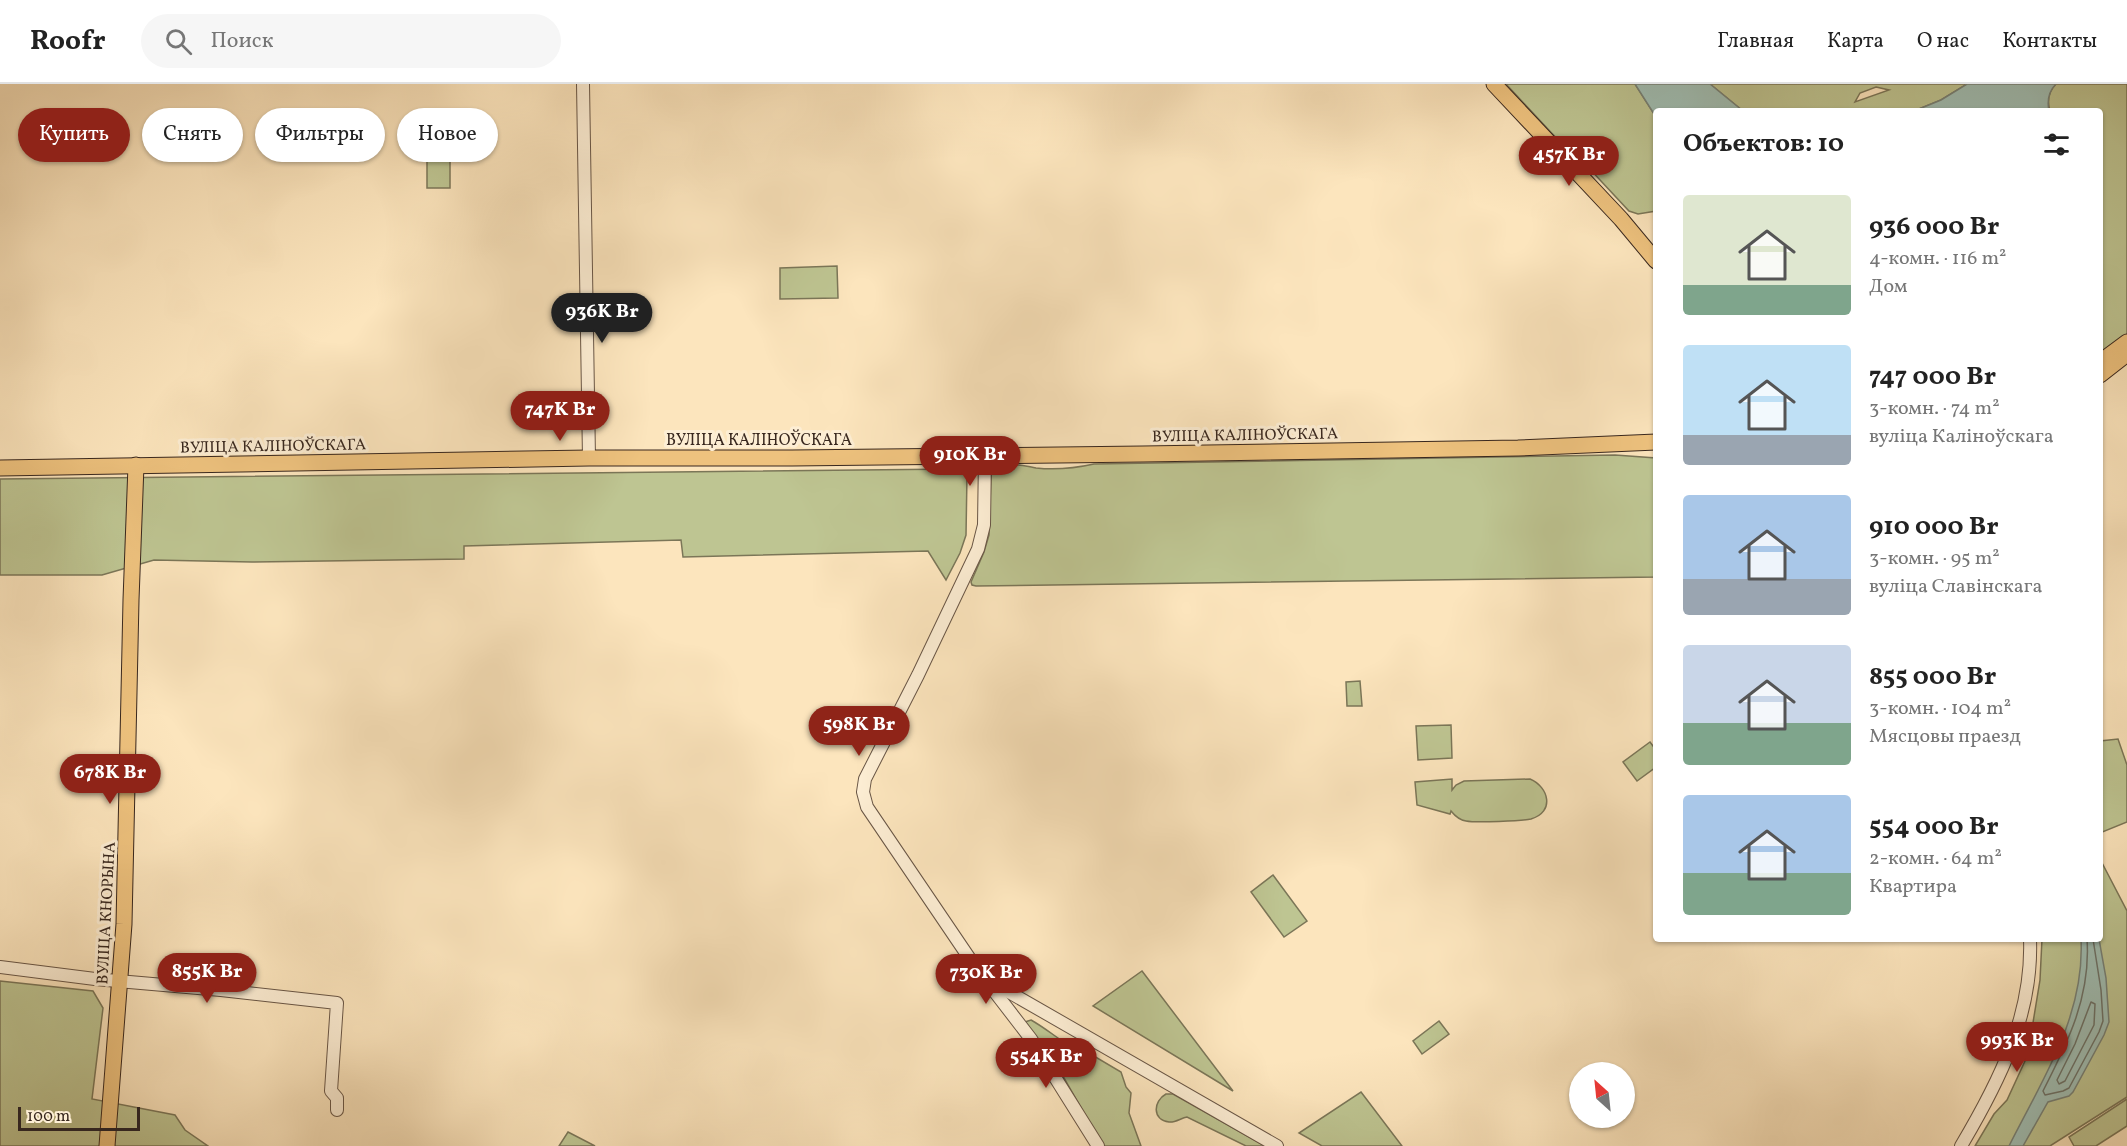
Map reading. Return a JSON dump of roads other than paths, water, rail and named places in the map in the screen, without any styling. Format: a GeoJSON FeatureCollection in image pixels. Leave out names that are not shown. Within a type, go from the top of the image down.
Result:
{"type":"FeatureCollection","features":[{"type":"Feature","properties":{"kind":"main road"},"geometry":{"type":"LineString","coordinates":[[1494,84],[1621,219],[1653,257]]}},
{"type":"Feature","properties":{"kind":"main road"},"geometry":{"type":"LineString","coordinates":[[2103,360],[2127,342]]}},
{"type":"Feature","properties":{"kind":"main road"},"geometry":{"type":"LineString","coordinates":[[2103,373],[2127,354]]}},
{"type":"Feature","properties":{"kind":"main road","name":"ВУЛІЦА КАЛІНОЎСКАГА"},"geometry":{"type":"LineString","coordinates":[[0,468],[589,458],[985,456],[1518,448],[1653,442]]}},
{"type":"Feature","properties":{"kind":"main road","name":"ВУЛІЦА КАЛІНОЎСКАГА"},"geometry":{"type":"LineString","coordinates":[[1518,448],[1653,452]]}},
{"type":"Feature","properties":{"kind":"main road","name":"ВУЛІЦА КНОРЫНА"},"geometry":{"type":"LineString","coordinates":[[107,1146],[124,924],[136,465]]}},
{"type":"Feature","properties":{"kind":"street"},"geometry":{"type":"LineString","coordinates":[[583,84],[589,458]]}},
{"type":"Feature","properties":{"kind":"street"},"geometry":{"type":"LineString","coordinates":[[985,456],[984,525],[978,549],[918,675],[868,772],[863,788],[864,799],[873,818],[1062,1086],[1098,1146]]}},
{"type":"Feature","properties":{"kind":"street"},"geometry":{"type":"LineString","coordinates":[[1961,1146],[1993,1090],[2015,1038],[2026,987],[2030,942]]}},
{"type":"Feature","properties":{"kind":"street"},"geometry":{"type":"LineString","coordinates":[[0,967],[337,1003],[331,1091],[337,1098],[337,1110]]}},
{"type":"Feature","properties":{"kind":"street"},"geometry":{"type":"LineString","coordinates":[[981,974],[993,984],[1277,1146]]}},
{"type":"Feature","properties":{"kind":"street"},"geometry":{"type":"LineString","coordinates":[[1016,1018],[1026,1003]]}},
{"type":"Feature","properties":{"kind":"water"},"geometry":{"type":"Polygon","coordinates":[[[1635,84],[1710,84],[1739,108],[1653,108],[1653,112],[1635,84]]]}},
{"type":"Feature","properties":{"kind":"water"},"geometry":{"type":"Polygon","coordinates":[[[1967,84],[2056,84],[2049,96],[2049,108],[1921,108],[1941,100],[1967,84]]]}},
{"type":"Feature","properties":{"kind":"water"},"geometry":{"type":"Polygon","coordinates":[[[2081,942],[2100,942],[2106,978],[2109,1022],[2104,1035],[2073,1092],[2069,1096],[2048,1102],[2023,1146],[2009,1146],[2059,1047],[2076,995],[2081,942]]]}}]}
